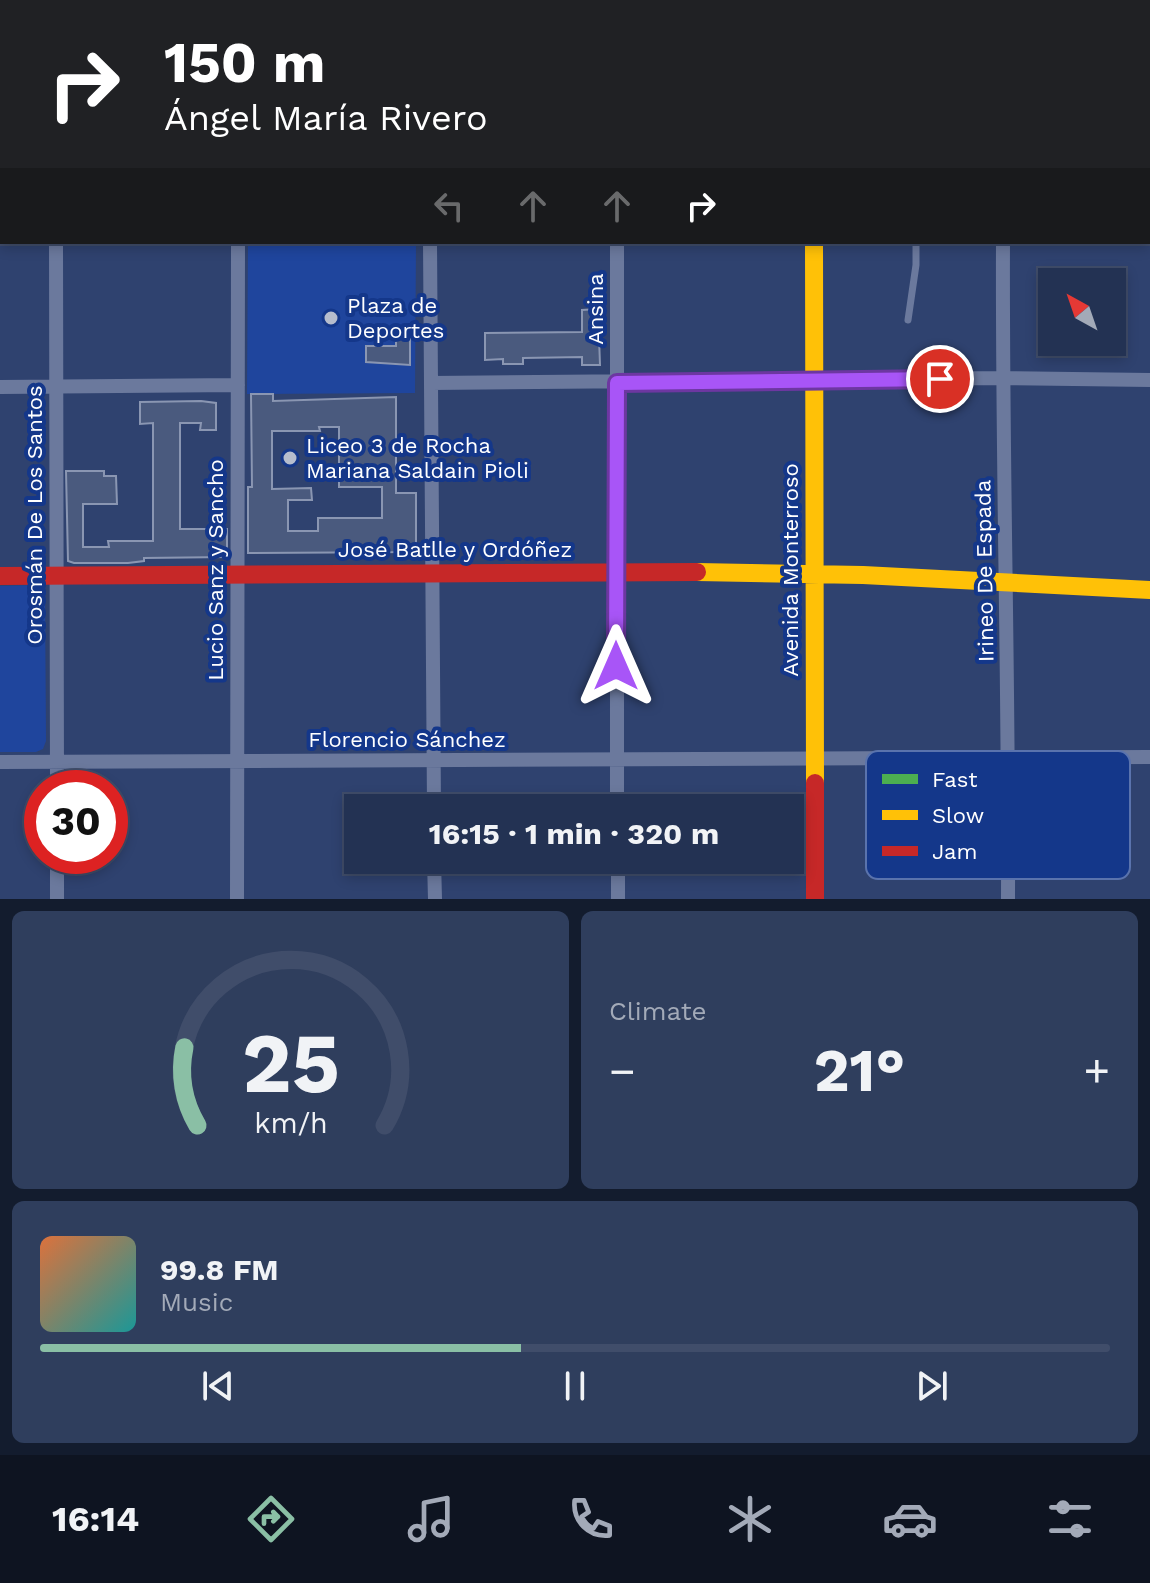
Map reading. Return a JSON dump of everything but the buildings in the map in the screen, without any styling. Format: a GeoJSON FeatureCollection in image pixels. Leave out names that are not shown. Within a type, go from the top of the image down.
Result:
{"type":"FeatureCollection","features":[{"type":"Feature","properties":{"kind":"main road","name":"Avenida Monterroso"},"geometry":{"type":"LineString","coordinates":[[814,244],[815,899]]}},
{"type":"Feature","properties":{"kind":"main road","name":"José Batlle y Ordóñez"},"geometry":{"type":"LineString","coordinates":[[0,576],[814,573],[1006,579],[1150,590]]}},
{"type":"Feature","properties":{"kind":"street","name":"Orosmán De Los Santos"},"geometry":{"type":"LineString","coordinates":[[56,244],[58,770]]}},
{"type":"Feature","properties":{"kind":"street","name":"Lucio Sanz y Sancho"},"geometry":{"type":"LineString","coordinates":[[237,899],[238,244]]}},
{"type":"Feature","properties":{"kind":"street"},"geometry":{"type":"LineString","coordinates":[[430,244],[434,794]]}},
{"type":"Feature","properties":{"kind":"street","name":"Ansina"},"geometry":{"type":"LineString","coordinates":[[617,244],[617,794]]}},
{"type":"Feature","properties":{"kind":"street","name":"Irineo De Espada"},"geometry":{"type":"LineString","coordinates":[[1003,244],[1009,751]]}},
{"type":"Feature","properties":{"kind":"street"},"geometry":{"type":"LineString","coordinates":[[431,383],[1003,378],[1150,380]]}},
{"type":"Feature","properties":{"kind":"street"},"geometry":{"type":"LineString","coordinates":[[0,387],[238,385]]}},
{"type":"Feature","properties":{"kind":"street","name":"Florencio Sánchez"},"geometry":{"type":"LineString","coordinates":[[0,762],[866,757]]}},
{"type":"Feature","properties":{"kind":"street","name":"Florencio Sánchez"},"geometry":{"type":"LineString","coordinates":[[1130,757],[1150,757]]}},
{"type":"Feature","properties":{"kind":"street"},"geometry":{"type":"LineString","coordinates":[[57,874],[57,899]]}},
{"type":"Feature","properties":{"kind":"street"},"geometry":{"type":"LineString","coordinates":[[434,874],[435,899]]}},
{"type":"Feature","properties":{"kind":"street"},"geometry":{"type":"LineString","coordinates":[[618,874],[618,899]]}},
{"type":"Feature","properties":{"kind":"street","name":"Irineo De Espada"},"geometry":{"type":"LineString","coordinates":[[1008,879],[1008,899]]}},
{"type":"Feature","properties":{"kind":"lane"},"geometry":{"type":"LineString","coordinates":[[908,320],[916,244]]}},
{"type":"Feature","properties":{"kind":"shaded area","name":"Plaza de Deportes"},"geometry":{"type":"Polygon","coordinates":[[[248,244],[416,244],[415,393],[247,394],[248,244]]]}},
{"type":"Feature","properties":{"kind":"shaded area"},"geometry":{"type":"Polygon","coordinates":[[[38,585],[45,593],[46,741],[43,749],[36,752],[0,752],[0,586],[38,585]]]}},
{"type":"Feature","properties":{"kind":"traffic: slow"},"geometry":{"type":"LineString","coordinates":[[814,244],[815,783]]}},
{"type":"Feature","properties":{"kind":"traffic: slow"},"geometry":{"type":"LineString","coordinates":[[697,572],[863,575],[1150,590]]}},
{"type":"Feature","properties":{"kind":"traffic: jam"},"geometry":{"type":"LineString","coordinates":[[0,576],[697,572]]}},
{"type":"Feature","properties":{"kind":"traffic: jam"},"geometry":{"type":"LineString","coordinates":[[815,783],[815,899]]}},
{"type":"Feature","properties":{"kind":"place","name":"Plaza de Deportes"},"geometry":{"type":"Point","coordinates":[331,318]}},
{"type":"Feature","properties":{"kind":"place","name":"Liceo 3 de Rocha Mariana Saldain Pioli"},"geometry":{"type":"Point","coordinates":[290,458]}},
{"type":"Feature","properties":{"kind":"route"},"geometry":{"type":"LineString","coordinates":[[616,666],[617,383],[940,379]]}}]}
